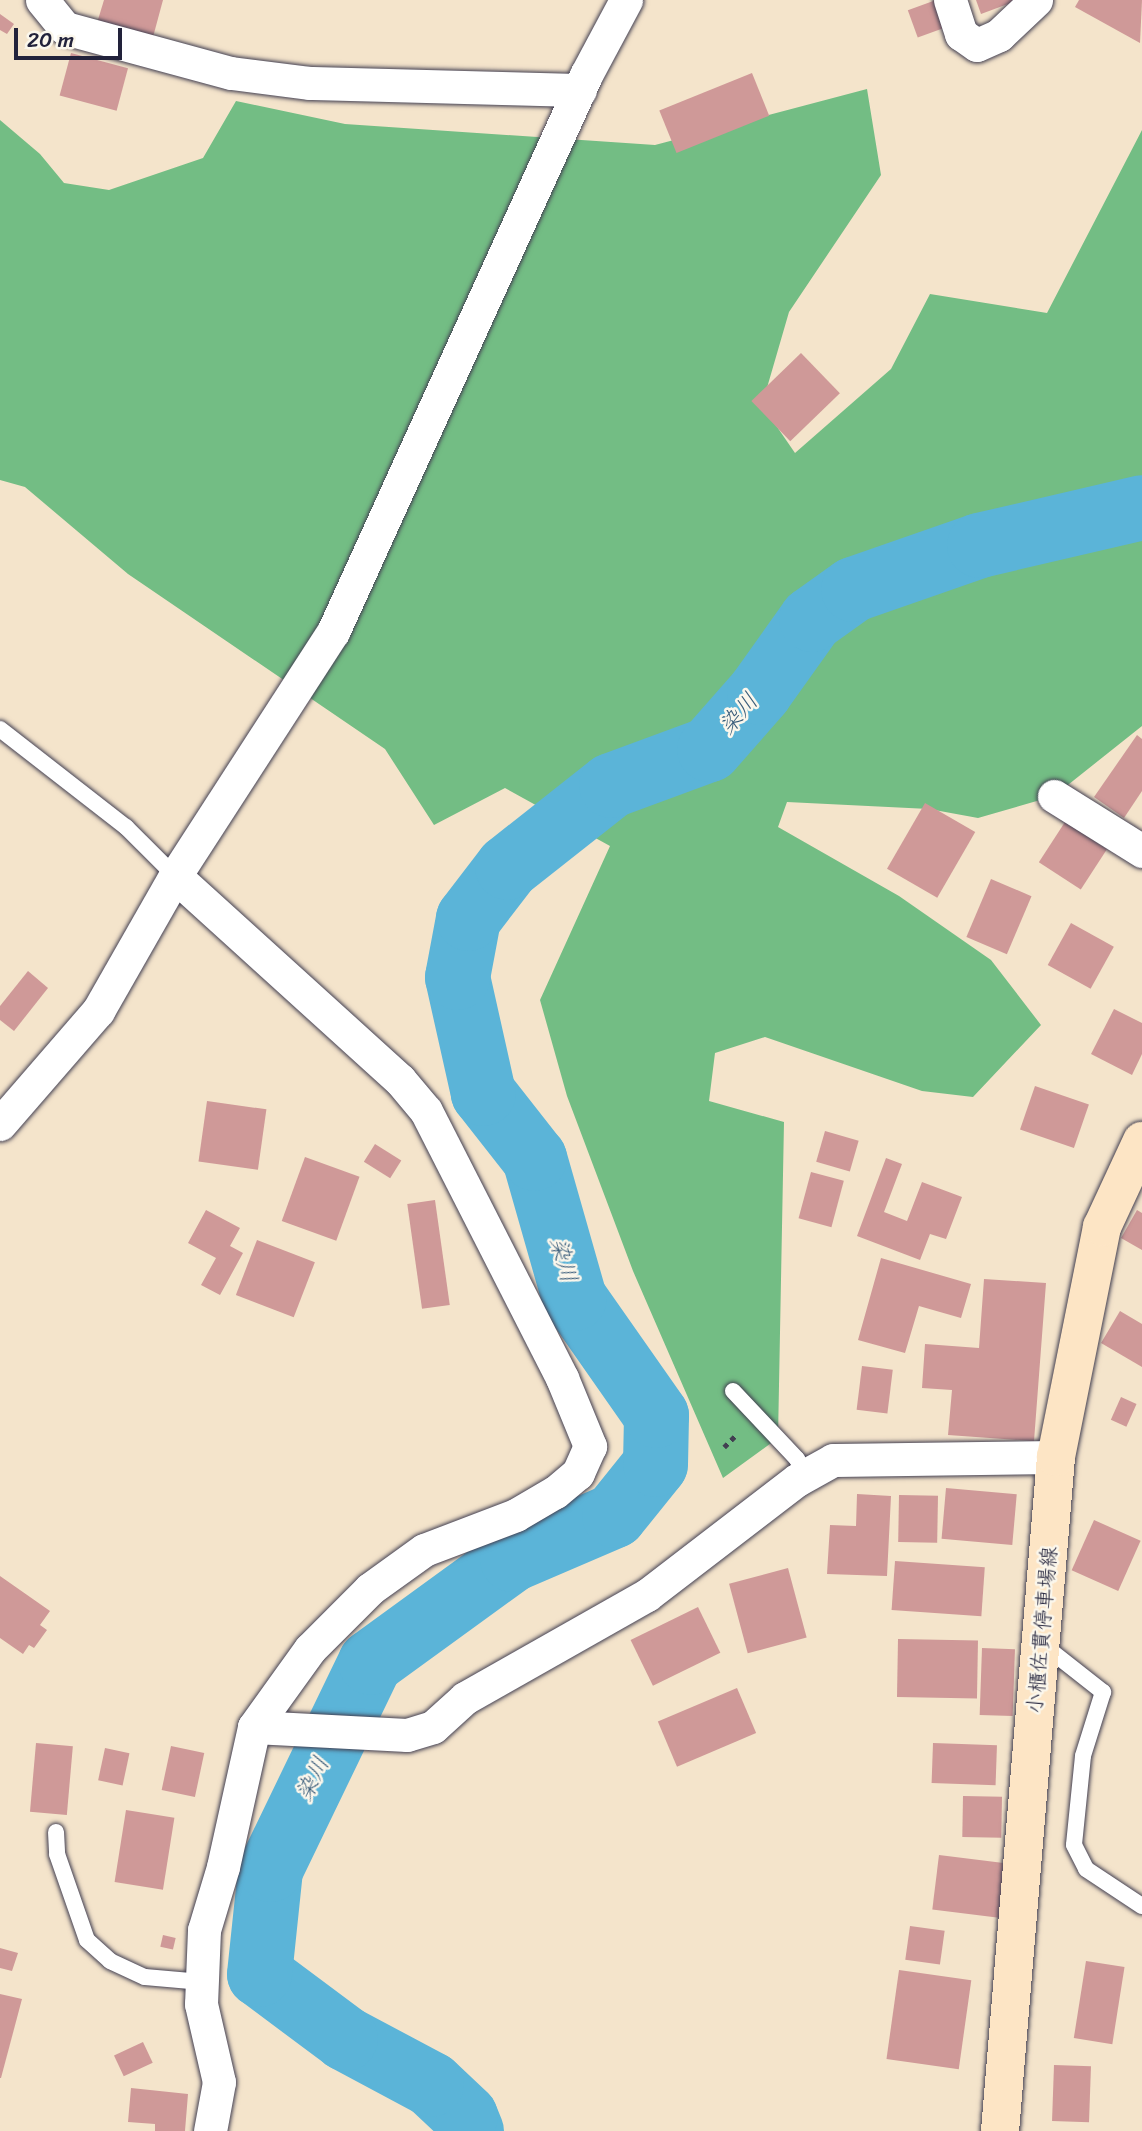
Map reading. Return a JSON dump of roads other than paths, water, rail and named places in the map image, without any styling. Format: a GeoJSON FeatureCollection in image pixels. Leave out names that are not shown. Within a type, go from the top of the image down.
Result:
{"type":"FeatureCollection","features":[{"type":"Feature","properties":{"kind":"main road","name":"小櫃佐貫停車場線"},"geometry":{"type":"LineString","coordinates":[[1000,2131],[1056,1457],[1102,1227],[1142,1141]]}},
{"type":"Feature","properties":{"kind":"street"},"geometry":{"type":"LineString","coordinates":[[42,0],[65,28],[231,73],[310,83],[580,90]]}},
{"type":"Feature","properties":{"kind":"street"},"geometry":{"type":"LineString","coordinates":[[0,1124],[98,1011],[174,876],[333,632],[580,90],[625,0]]}},
{"type":"Feature","properties":{"kind":"street"},"geometry":{"type":"LineString","coordinates":[[950,0],[961,34],[977,44],[1016,22],[1035,0]]}},
{"type":"Feature","properties":{"kind":"street"},"geometry":{"type":"LineString","coordinates":[[1054,796],[1142,851]]}},
{"type":"Feature","properties":{"kind":"street"},"geometry":{"type":"LineString","coordinates":[[174,876],[400,1080],[426,1111],[562,1378],[590,1446],[578,1473],[555,1492],[516,1515],[424,1550],[370,1589],[310,1649],[265,1727],[204,1930],[201,2004],[219,2082],[210,2131]]}},
{"type":"Feature","properties":{"kind":"street"},"geometry":{"type":"LineString","coordinates":[[265,1727],[407,1735],[433,1727],[477,1691],[647,1595],[805,1475],[833,1460],[1056,1457]]}},
{"type":"Feature","properties":{"kind":"lane"},"geometry":{"type":"LineString","coordinates":[[0,729],[126,827],[174,876]]}},
{"type":"Feature","properties":{"kind":"lane"},"geometry":{"type":"LineString","coordinates":[[733,1391],[797,1459],[805,1475]]}},
{"type":"Feature","properties":{"kind":"lane"},"geometry":{"type":"LineString","coordinates":[[1041,1643],[1103,1692],[1083,1755],[1074,1845],[1086,1869],[1142,1906]]}},
{"type":"Feature","properties":{"kind":"lane"},"geometry":{"type":"LineString","coordinates":[[56,1832],[57,1854],[87,1940],[110,1961],[145,1977],[202,1982]]}},
{"type":"Feature","properties":{"kind":"waterway","name":"染川"},"geometry":{"type":"LineString","coordinates":[[471,2131],[465,2116],[431,2084],[345,2038],[259,1974],[270,1869],[370,1662],[512,1559],[614,1515],[655,1464],[656,1415],[574,1298],[534,1158],[483,1093],[457,977],[468,918],[507,867],[611,785],[709,749],[759,692],[811,619],[853,589],[979,545],[1142,507]]}}]}
